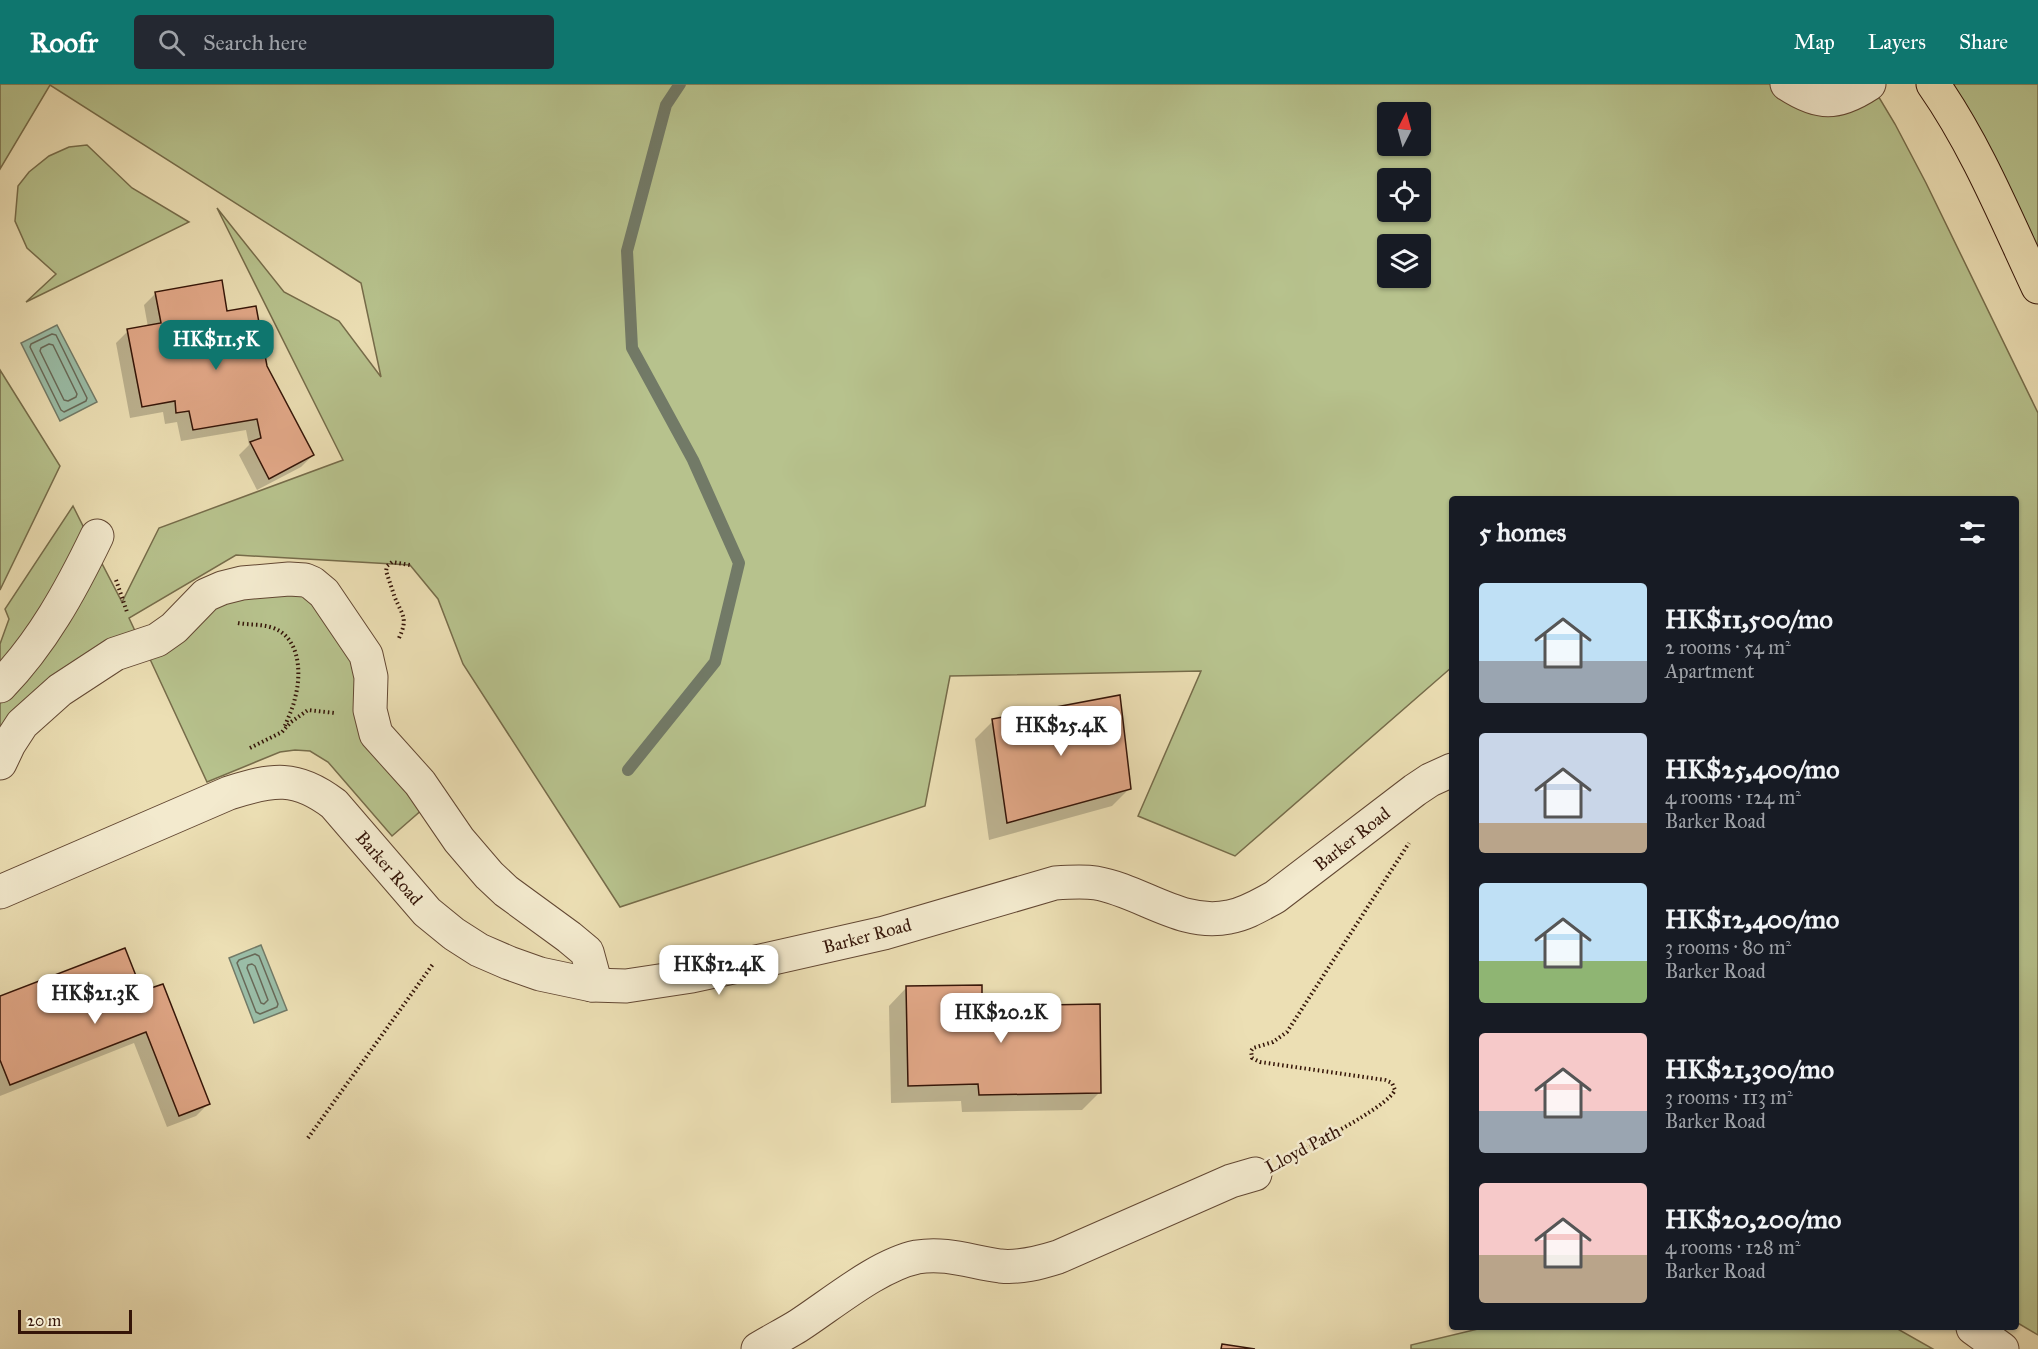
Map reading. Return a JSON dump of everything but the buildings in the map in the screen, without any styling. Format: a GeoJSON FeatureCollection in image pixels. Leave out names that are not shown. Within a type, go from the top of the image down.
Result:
{"type":"FeatureCollection","features":[{"type":"Feature","properties":{"kind":"main road"},"geometry":{"type":"LineString","coordinates":[[1933,84],[1963,132],[2038,287]]}},
{"type":"Feature","properties":{"kind":"street"},"geometry":{"type":"LineString","coordinates":[[1786,84],[1818,99],[1829,100],[1839,100],[1869,84]]}},
{"type":"Feature","properties":{"kind":"street"},"geometry":{"type":"LineString","coordinates":[[0,686],[43,634],[79,574],[97,536]]}},
{"type":"Feature","properties":{"kind":"street"},"geometry":{"type":"LineString","coordinates":[[0,763],[22,724],[60,690],[106,659],[125,650],[157,640],[170,632],[198,602],[215,590],[252,582],[305,580],[324,593],[366,655],[371,677],[370,710],[376,734],[420,783],[459,840],[489,875],[506,891],[575,940],[587,952],[593,974],[592,985]]}},
{"type":"Feature","properties":{"kind":"street","name":"Barker Road"},"geometry":{"type":"LineString","coordinates":[[0,892],[229,794],[257,784],[284,781],[317,791],[334,804],[427,912],[454,934],[479,950],[540,974],[592,985],[626,986],[727,969],[884,933],[1055,883],[1096,883],[1193,918],[1229,918],[1256,908],[1275,897],[1415,790],[1449,771]]}},
{"type":"Feature","properties":{"kind":"street","name":"Lloyd Path"},"geometry":{"type":"LineString","coordinates":[[758,1349],[795,1328],[856,1287],[905,1261],[919,1257],[950,1256],[998,1265],[1020,1266],[1041,1262],[1231,1181],[1256,1174]]}},
{"type":"Feature","properties":{"kind":"street"},"geometry":{"type":"LineString","coordinates":[[1976,1330],[2002,1349]]}},
{"type":"Feature","properties":{"kind":"path"},"geometry":{"type":"LineString","coordinates":[[242,752],[282,732],[291,722],[308,710],[338,713],[347,705],[354,692],[383,666],[400,636],[404,623],[403,612],[386,571],[387,566],[392,562],[410,565]]}},
{"type":"Feature","properties":{"kind":"path"},"geometry":{"type":"LineString","coordinates":[[113,572],[140,646]]}},
{"type":"Feature","properties":{"kind":"path"},"geometry":{"type":"LineString","coordinates":[[233,623],[272,627],[287,637],[296,649],[298,672],[296,698],[282,732]]}},
{"type":"Feature","properties":{"kind":"path","name":"Lloyd Path"},"geometry":{"type":"LineString","coordinates":[[1256,1174],[1369,1113],[1394,1094],[1394,1085],[1385,1080],[1260,1062],[1252,1058],[1251,1051],[1253,1048],[1280,1039],[1294,1024],[1413,837]]}},
{"type":"Feature","properties":{"kind":"path"},"geometry":{"type":"LineString","coordinates":[[308,1138],[454,934]]}},
{"type":"Feature","properties":{"kind":"shaded area"},"geometry":{"type":"Polygon","coordinates":[[[0,84],[1871,84],[1926,183],[2038,413],[2038,1335],[2019,1324],[2019,496],[1449,496],[1449,670],[1235,856],[1138,816],[1201,671],[950,676],[925,806],[620,907],[463,664],[438,599],[410,565],[236,555],[129,618],[136,633],[0,736],[0,701],[98,556],[122,602],[159,528],[343,460],[217,208],[284,292],[339,321],[381,377],[361,283],[50,85],[0,169],[0,84]]]}},
{"type":"Feature","properties":{"kind":"shaded area"},"geometry":{"type":"Polygon","coordinates":[[[1947,84],[2038,84],[2038,264],[1947,84]]]}},
{"type":"Feature","properties":{"kind":"shaded area"},"geometry":{"type":"Polygon","coordinates":[[[87,145],[132,188],[189,222],[26,302],[56,274],[27,248],[15,221],[18,186],[29,172],[49,156],[69,147],[87,145]]]}},
{"type":"Feature","properties":{"kind":"shaded area"},"geometry":{"type":"Polygon","coordinates":[[[0,370],[60,466],[0,590],[0,370]]]}},
{"type":"Feature","properties":{"kind":"shaded area"},"geometry":{"type":"Polygon","coordinates":[[[73,506],[87,534],[0,674],[0,644],[9,619],[5,609],[73,506]]]}},
{"type":"Feature","properties":{"kind":"shaded area"},"geometry":{"type":"Polygon","coordinates":[[[273,591],[312,596],[358,664],[424,808],[392,836],[328,762],[310,751],[280,752],[207,782],[149,657],[214,601],[273,591]]]}},
{"type":"Feature","properties":{"kind":"shaded area"},"geometry":{"type":"Polygon","coordinates":[[[1474,1330],[1900,1330],[1933,1349],[1411,1349],[1411,1345],[1474,1330]]]}},
{"type":"Feature","properties":{"kind":"water"},"geometry":{"type":"Polygon","coordinates":[[[57,325],[97,402],[60,421],[21,343],[57,325]]]}},
{"type":"Feature","properties":{"kind":"water"},"geometry":{"type":"Polygon","coordinates":[[[261,945],[287,1010],[254,1023],[229,958],[261,945]]]}},
{"type":"Feature","properties":{"kind":"waterway"},"geometry":{"type":"LineString","coordinates":[[628,770],[715,662],[739,563],[693,460],[632,348],[627,251],[666,105],[680,84]]}}]}
